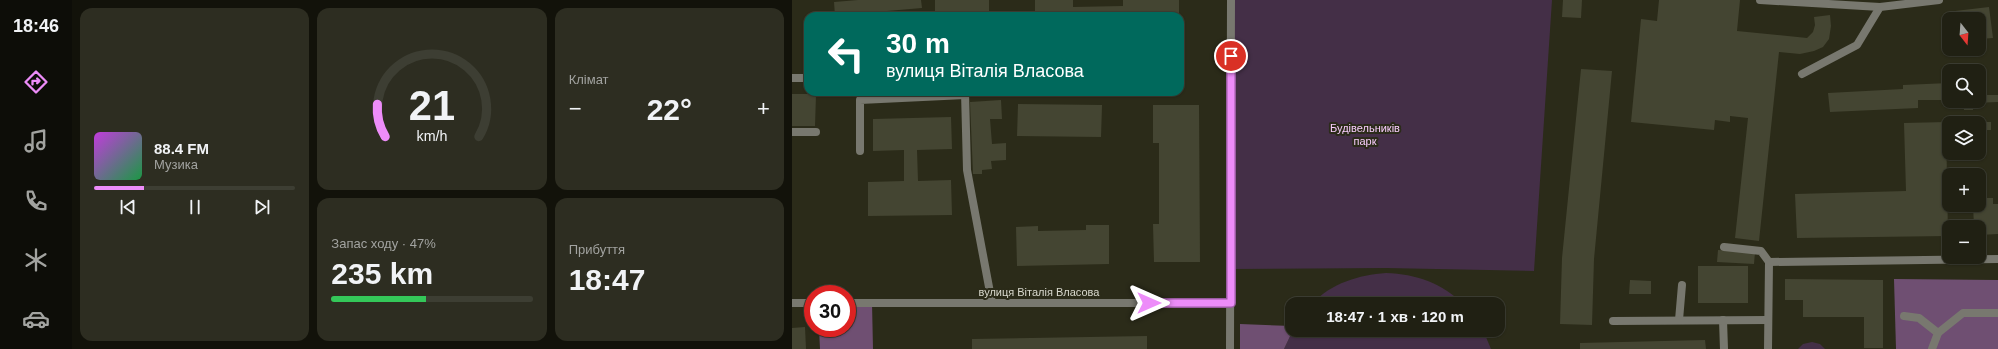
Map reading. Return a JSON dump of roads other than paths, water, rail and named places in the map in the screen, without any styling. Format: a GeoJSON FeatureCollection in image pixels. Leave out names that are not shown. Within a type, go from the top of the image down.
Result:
{"type":"FeatureCollection","features":[{"type":"Feature","properties":{"kind":"street"},"geometry":{"type":"LineString","coordinates":[[1230,349],[1231,0]]}},
{"type":"Feature","properties":{"kind":"street"},"geometry":{"type":"LineString","coordinates":[[1760,0],[1880,6],[1939,0]]}},
{"type":"Feature","properties":{"kind":"street"},"geometry":{"type":"LineString","coordinates":[[1802,74],[1857,45],[1880,6]]}},
{"type":"Feature","properties":{"kind":"street"},"geometry":{"type":"LineString","coordinates":[[792,78],[804,78]]}},
{"type":"Feature","properties":{"kind":"street"},"geometry":{"type":"LineString","coordinates":[[860,151],[860,100],[930,96]]}},
{"type":"Feature","properties":{"kind":"street"},"geometry":{"type":"LineString","coordinates":[[965,96],[967,170],[992,303]]}},
{"type":"Feature","properties":{"kind":"street"},"geometry":{"type":"LineString","coordinates":[[792,132],[816,132]]}},
{"type":"Feature","properties":{"kind":"street"},"geometry":{"type":"LineString","coordinates":[[1724,247],[1761,251],[1769,262],[1768,349]]}},
{"type":"Feature","properties":{"kind":"street"},"geometry":{"type":"LineString","coordinates":[[1769,262],[1998,259]]}},
{"type":"Feature","properties":{"kind":"street"},"geometry":{"type":"LineString","coordinates":[[1679,320],[1682,285]]}},
{"type":"Feature","properties":{"kind":"street"},"geometry":{"type":"LineString","coordinates":[[792,303],[804,303]]}},
{"type":"Feature","properties":{"kind":"street","name":"вулиця Віталія Власова"},"geometry":{"type":"LineString","coordinates":[[856,303],[1231,303]]}},
{"type":"Feature","properties":{"kind":"street"},"geometry":{"type":"LineString","coordinates":[[1932,349],[1938,333],[1963,313],[1998,313]]}},
{"type":"Feature","properties":{"kind":"street"},"geometry":{"type":"LineString","coordinates":[[1904,316],[1919,318],[1938,333]]}},
{"type":"Feature","properties":{"kind":"street"},"geometry":{"type":"LineString","coordinates":[[1723,320],[1724,349]]}},
{"type":"Feature","properties":{"kind":"street"},"geometry":{"type":"LineString","coordinates":[[1613,321],[1768,320]]}},
{"type":"Feature","properties":{"kind":"park label","name":"Будівельників парк"},"geometry":{"type":"Point","coordinates":[1365,134]}}]}
